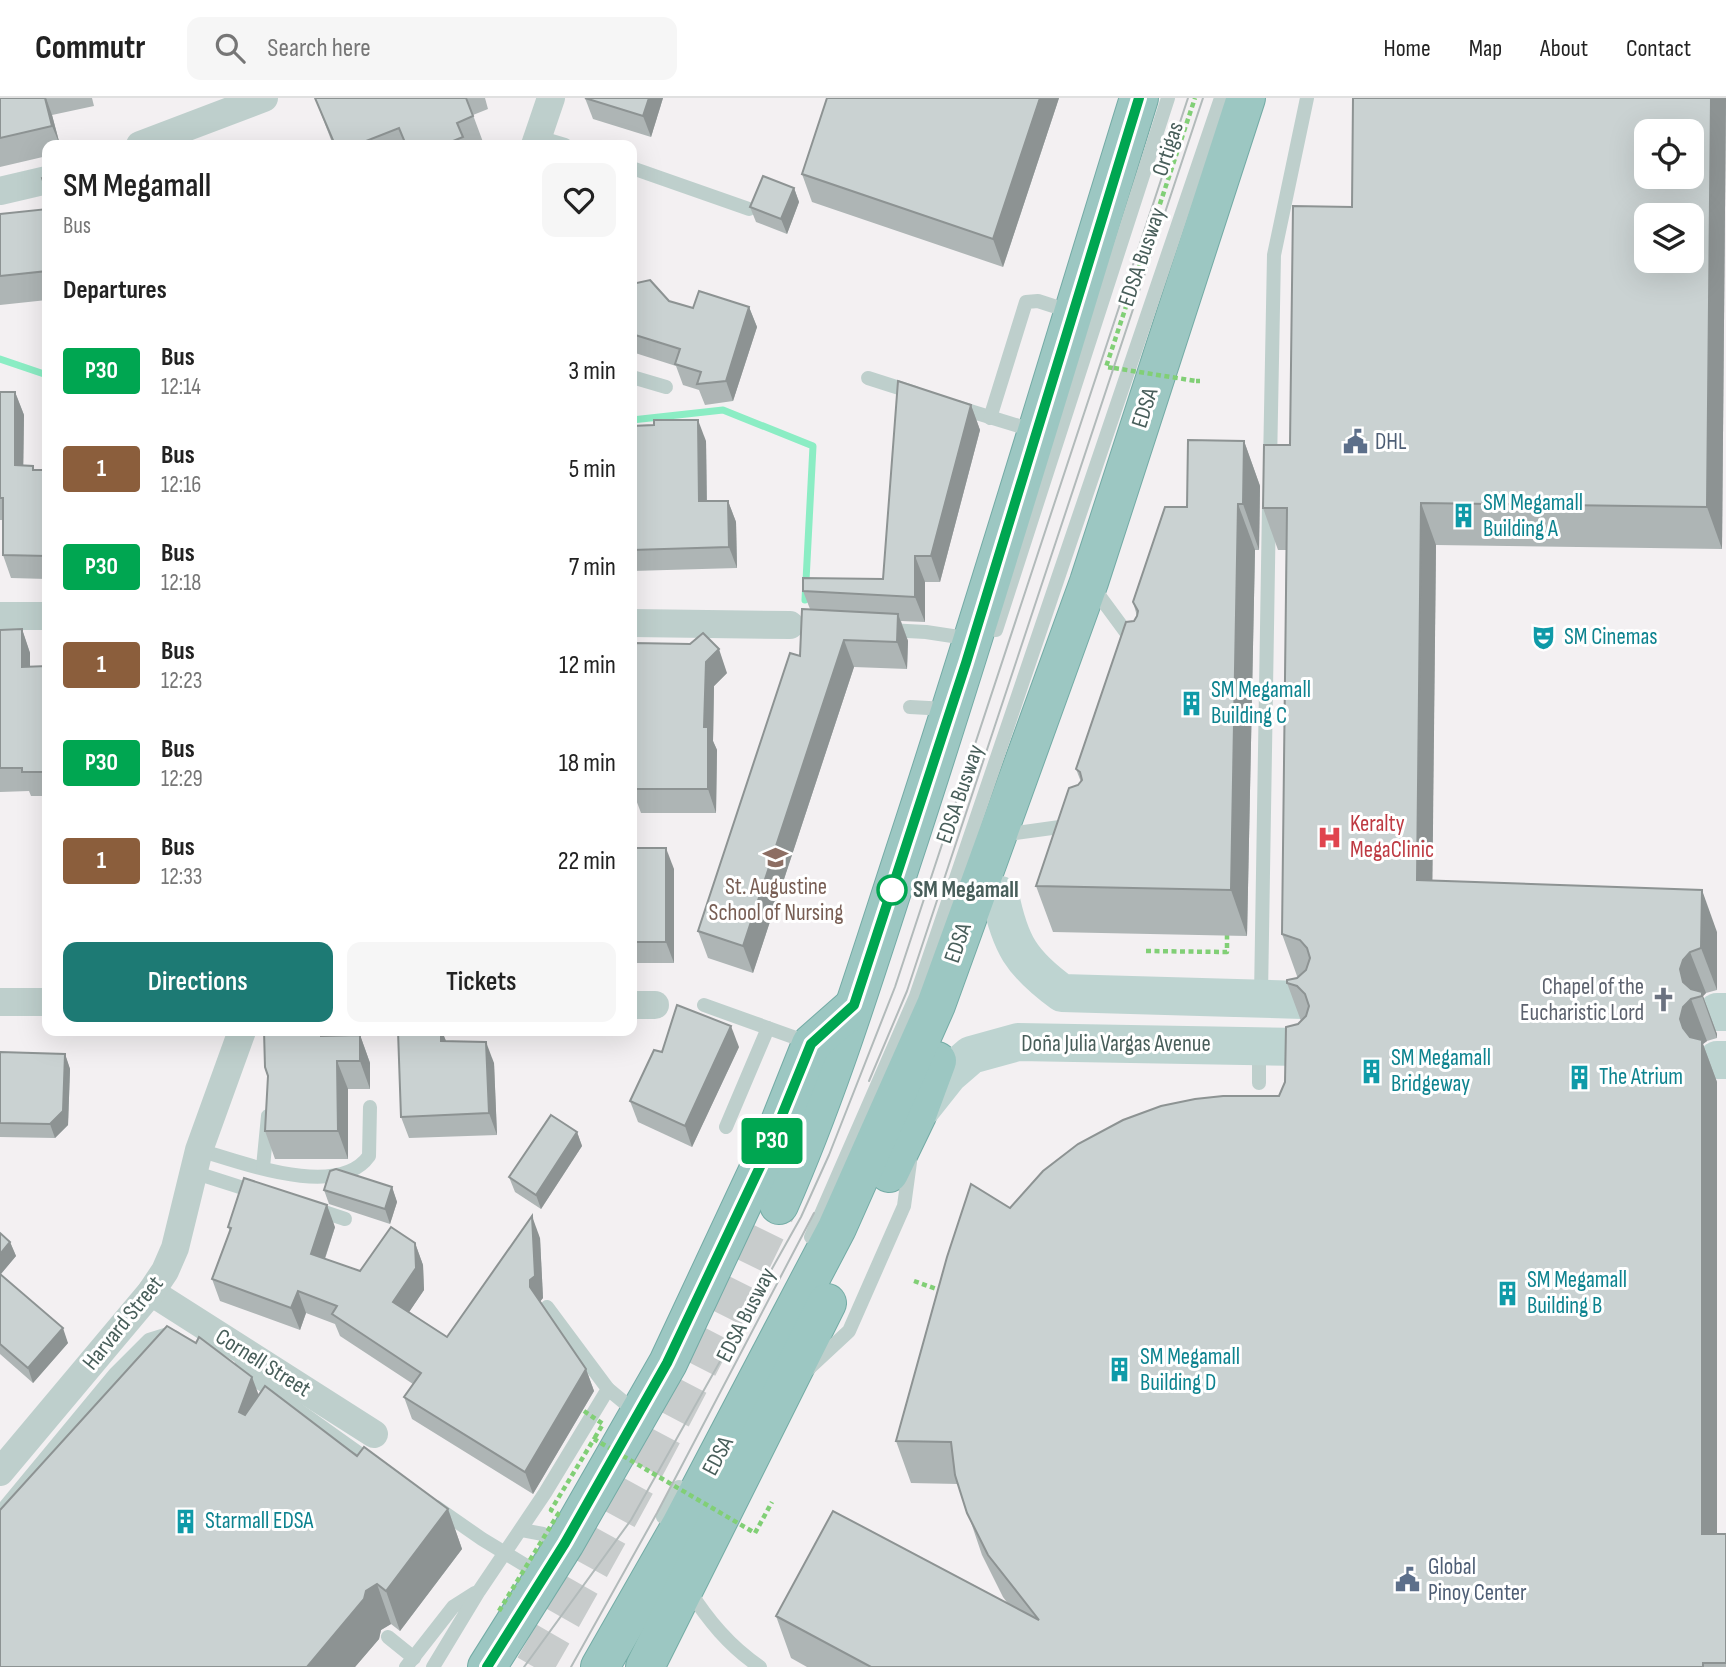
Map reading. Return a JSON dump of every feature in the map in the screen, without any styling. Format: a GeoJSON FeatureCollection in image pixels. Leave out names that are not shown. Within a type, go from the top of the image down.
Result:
{"type":"FeatureCollection","features":[{"type":"Feature","properties":{"kind":"highway"},"geometry":{"type":"LineString","coordinates":[[779,1205],[806,1142],[854,1005],[951,709],[983,639],[1036,431],[1139,98]]}},
{"type":"Feature","properties":{"kind":"highway","name":"EDSA"},"geometry":{"type":"LineString","coordinates":[[600,1667],[680,1527],[837,1228],[936,1005],[1089,582],[1246,98]]}},
{"type":"Feature","properties":{"kind":"highway"},"geometry":{"type":"LineString","coordinates":[[652,1665],[686,1586],[783,1393],[917,1115],[1000,895],[996,836]]}},
{"type":"Feature","properties":{"kind":"highway"},"geometry":{"type":"LineString","coordinates":[[487,1667],[545,1577],[667,1363],[749,1192],[811,1044],[854,1005]]}},
{"type":"Feature","properties":{"kind":"main road"},"geometry":{"type":"LineString","coordinates":[[1000,895],[1007,928],[1023,958],[1039,976],[1062,993]]}},
{"type":"Feature","properties":{"kind":"main road","name":"Doña Julia Vargas Avenue"},"geometry":{"type":"LineString","coordinates":[[1062,993],[1303,1000]]}},
{"type":"Feature","properties":{"kind":"main road"},"geometry":{"type":"LineString","coordinates":[[1062,993],[1053,996],[1046,1003],[1042,1023],[1046,1032],[1063,1042]]}},
{"type":"Feature","properties":{"kind":"main road","name":"Doña Julia Vargas Avenue"},"geometry":{"type":"LineString","coordinates":[[917,1115],[949,1074],[971,1055],[1018,1042],[1063,1042],[1259,1064],[1301,1047]]}},
{"type":"Feature","properties":{"kind":"street"},"geometry":{"type":"LineString","coordinates":[[153,140],[264,98]]}},
{"type":"Feature","properties":{"kind":"street"},"geometry":{"type":"LineString","coordinates":[[536,140],[551,98]]}},
{"type":"Feature","properties":{"kind":"street"},"geometry":{"type":"LineString","coordinates":[[0,191],[42,181]]}},
{"type":"Feature","properties":{"kind":"street"},"geometry":{"type":"LineString","coordinates":[[0,616],[42,616]]}},
{"type":"Feature","properties":{"kind":"street"},"geometry":{"type":"LineString","coordinates":[[637,623],[797,625]]}},
{"type":"Feature","properties":{"kind":"street"},"geometry":{"type":"LineString","coordinates":[[0,1002],[42,1002]]}},
{"type":"Feature","properties":{"kind":"street","name":"Harvard Street"},"geometry":{"type":"LineString","coordinates":[[0,1472],[151,1292],[165,1271],[176,1248],[196,1161],[240,1036]]}},
{"type":"Feature","properties":{"kind":"street","name":"Cornell Street"},"geometry":{"type":"LineString","coordinates":[[151,1292],[374,1434]]}},
{"type":"Feature","properties":{"kind":"lane","name":"EDSA Busway"},"geometry":{"type":"LineString","coordinates":[[983,639],[1168,98]]}},
{"type":"Feature","properties":{"kind":"lane","name":"EDSA Busway"},"geometry":{"type":"LineString","coordinates":[[806,1246],[916,996],[1121,369],[1221,98]]}},
{"type":"Feature","properties":{"kind":"lane"},"geometry":{"type":"LineString","coordinates":[[1261,999],[1274,255],[1307,98]]}},
{"type":"Feature","properties":{"kind":"lane"},"geometry":{"type":"LineString","coordinates":[[637,170],[749,209]]}},
{"type":"Feature","properties":{"kind":"lane"},"geometry":{"type":"LineString","coordinates":[[990,418],[1026,302],[1038,301],[1073,313]]}},
{"type":"Feature","properties":{"kind":"lane"},"geometry":{"type":"LineString","coordinates":[[637,378],[666,387]]}},
{"type":"Feature","properties":{"kind":"lane"},"geometry":{"type":"LineString","coordinates":[[868,378],[1036,431]]}},
{"type":"Feature","properties":{"kind":"lane"},"geometry":{"type":"LineString","coordinates":[[1089,582],[1146,658]]}},
{"type":"Feature","properties":{"kind":"lane"},"geometry":{"type":"LineString","coordinates":[[872,629],[983,639]]}},
{"type":"Feature","properties":{"kind":"lane"},"geometry":{"type":"LineString","coordinates":[[910,707],[951,709]]}},
{"type":"Feature","properties":{"kind":"lane"},"geometry":{"type":"LineString","coordinates":[[996,836],[1089,823]]}},
{"type":"Feature","properties":{"kind":"lane"},"geometry":{"type":"LineString","coordinates":[[704,1005],[811,1044]]}},
{"type":"Feature","properties":{"kind":"lane"},"geometry":{"type":"LineString","coordinates":[[726,1127],[768,1028]]}},
{"type":"Feature","properties":{"kind":"lane"},"geometry":{"type":"LineString","coordinates":[[263,1167],[269,1103]]}},
{"type":"Feature","properties":{"kind":"lane"},"geometry":{"type":"LineString","coordinates":[[196,1161],[263,1167],[307,1178],[341,1175],[355,1170],[369,1156],[370,1107]]}},
{"type":"Feature","properties":{"kind":"lane"},"geometry":{"type":"LineString","coordinates":[[196,1161],[275,1198]]}},
{"type":"Feature","properties":{"kind":"lane"},"geometry":{"type":"LineString","coordinates":[[297,1204],[345,1219]]}},
{"type":"Feature","properties":{"kind":"lane"},"geometry":{"type":"LineString","coordinates":[[547,1307],[608,1389],[639,1414]]}},
{"type":"Feature","properties":{"kind":"lane"},"geometry":{"type":"LineString","coordinates":[[0,1513],[115,1374],[149,1340],[165,1335],[188,1340]]}},
{"type":"Feature","properties":{"kind":"lane"},"geometry":{"type":"LineString","coordinates":[[229,1361],[382,1470]]}},
{"type":"Feature","properties":{"kind":"lane"},"geometry":{"type":"LineString","coordinates":[[433,1667],[522,1530],[541,1490],[608,1389]]}},
{"type":"Feature","properties":{"kind":"lane"},"geometry":{"type":"LineString","coordinates":[[663,1517],[689,1471]]}},
{"type":"Feature","properties":{"kind":"lane"},"geometry":{"type":"LineString","coordinates":[[426,1500],[545,1577]]}},
{"type":"Feature","properties":{"kind":"lane"},"geometry":{"type":"LineString","coordinates":[[522,1530],[543,1534],[565,1543]]}},
{"type":"Feature","properties":{"kind":"lane"},"geometry":{"type":"LineString","coordinates":[[686,1586],[706,1617],[729,1643],[760,1667]]}},
{"type":"Feature","properties":{"kind":"lane"},"geometry":{"type":"LineString","coordinates":[[388,1637],[410,1662],[453,1607],[480,1591]]}},
{"type":"Feature","properties":{"kind":"path","name":"Ortigas"},"geometry":{"type":"LineString","coordinates":[[1107,367],[1100,365],[1189,98]]}},
{"type":"Feature","properties":{"kind":"path"},"geometry":{"type":"LineString","coordinates":[[1195,98],[1107,367],[1198,381]]}},
{"type":"Feature","properties":{"kind":"path"},"geometry":{"type":"LineString","coordinates":[[1119,355],[1121,369]]}},
{"type":"Feature","properties":{"kind":"path"},"geometry":{"type":"LineString","coordinates":[[1146,951],[1227,952],[1227,935]]}},
{"type":"Feature","properties":{"kind":"path"},"geometry":{"type":"LineString","coordinates":[[914,1280],[950,1294]]}},
{"type":"Feature","properties":{"kind":"path"},"geometry":{"type":"LineString","coordinates":[[499,1611],[558,1514],[551,1510],[603,1424],[584,1411]]}},
{"type":"Feature","properties":{"kind":"path"},"geometry":{"type":"LineString","coordinates":[[594,1439],[755,1533],[772,1503]]}},
{"type":"Feature","properties":{"kind":"building"},"geometry":{"type":"Polygon","coordinates":[[[0,98],[45,98],[52,126],[0,138],[0,98]]]}},
{"type":"Feature","properties":{"kind":"building"},"geometry":{"type":"Polygon","coordinates":[[[315,98],[466,98],[473,116],[457,123],[463,137],[456,140],[404,140],[399,128],[369,140],[333,140],[315,98]]]}},
{"type":"Feature","properties":{"kind":"building"},"geometry":{"type":"Polygon","coordinates":[[[585,98],[649,98],[643,116],[585,98]]]}},
{"type":"Feature","properties":{"kind":"building"},"geometry":{"type":"Polygon","coordinates":[[[827,98],[1040,98],[993,239],[802,174],[827,98]]]}},
{"type":"Feature","properties":{"kind":"building","name":"SM Megamall"},"geometry":{"type":"Polygon","coordinates":[[[1353,98],[1711,98],[1707,507],[1421,503],[1417,880],[1702,890],[1701,948],[1690,952],[1680,969],[1683,982],[1691,989],[1702,992],[1702,996],[1691,999],[1683,1007],[1680,1019],[1690,1037],[1702,1040],[1702,1534],[1726,1534],[1726,1663],[1703,1663],[1703,1667],[871,1667],[776,1616],[833,1511],[1039,1620],[988,1555],[967,1513],[955,1475],[951,1442],[896,1441],[947,1257],[971,1184],[1010,1208],[1043,1171],[1078,1144],[1123,1120],[1161,1106],[1195,1099],[1279,1096],[1285,1082],[1286,1027],[1298,1024],[1306,1016],[1309,1006],[1305,994],[1297,986],[1287,983],[1287,980],[1297,978],[1306,970],[1310,958],[1307,948],[1300,940],[1282,934],[1287,508],[1263,508],[1264,445],[1290,445],[1293,206],[1352,207],[1353,98]]]}},
{"type":"Feature","properties":{"kind":"building"},"geometry":{"type":"Polygon","coordinates":[[[763,176],[794,188],[781,219],[750,207],[763,176]]]}},
{"type":"Feature","properties":{"kind":"building"},"geometry":{"type":"Polygon","coordinates":[[[42,210],[42,272],[0,276],[0,214],[42,210]]]}},
{"type":"Feature","properties":{"kind":"building"},"geometry":{"type":"Polygon","coordinates":[[[650,280],[669,301],[693,308],[699,291],[749,307],[726,381],[697,384],[701,372],[675,364],[680,349],[637,336],[637,283],[650,280]]]}},
{"type":"Feature","properties":{"kind":"building"},"geometry":{"type":"Polygon","coordinates":[[[898,381],[971,405],[931,556],[915,556],[915,597],[803,591],[803,578],[883,579],[898,381]]]}},
{"type":"Feature","properties":{"kind":"building"},"geometry":{"type":"Polygon","coordinates":[[[0,392],[15,392],[15,465],[33,466],[33,470],[42,470],[42,556],[3,555],[3,498],[0,498],[0,392]]]}},
{"type":"Feature","properties":{"kind":"building"},"geometry":{"type":"Polygon","coordinates":[[[654,420],[698,420],[699,501],[728,501],[729,547],[637,550],[637,426],[654,425],[654,420]]]}},
{"type":"Feature","properties":{"kind":"building","name":"SM Megamall Building C"},"geometry":{"type":"Polygon","coordinates":[[[1188,440],[1244,441],[1243,504],[1238,504],[1231,890],[1036,886],[1069,788],[1078,785],[1082,780],[1076,769],[1126,622],[1134,621],[1137,616],[1138,611],[1133,602],[1165,507],[1187,507],[1188,440]]]}},
{"type":"Feature","properties":{"kind":"building"},"geometry":{"type":"Polygon","coordinates":[[[802,609],[898,614],[897,642],[844,640],[743,946],[698,931],[790,653],[800,656],[802,609]]]}},
{"type":"Feature","properties":{"kind":"building"},"geometry":{"type":"Polygon","coordinates":[[[22,629],[22,667],[42,666],[42,772],[0,768],[0,630],[22,629]]]}},
{"type":"Feature","properties":{"kind":"building"},"geometry":{"type":"Polygon","coordinates":[[[703,633],[719,649],[706,662],[704,727],[708,727],[708,789],[637,789],[637,643],[690,644],[703,633]]]}},
{"type":"Feature","properties":{"kind":"building"},"geometry":{"type":"Polygon","coordinates":[[[637,848],[666,848],[666,942],[637,942],[637,848]]]}},
{"type":"Feature","properties":{"kind":"building"},"geometry":{"type":"Polygon","coordinates":[[[677,1005],[731,1026],[685,1126],[630,1101],[654,1050],[662,1052],[677,1005]]]}},
{"type":"Feature","properties":{"kind":"building"},"geometry":{"type":"Polygon","coordinates":[[[264,1036],[360,1036],[360,1061],[337,1061],[338,1131],[265,1131],[268,1076],[265,1067],[264,1036]]]}},
{"type":"Feature","properties":{"kind":"building"},"geometry":{"type":"Polygon","coordinates":[[[398,1036],[441,1036],[441,1041],[486,1042],[489,1113],[401,1117],[398,1036]]]}},
{"type":"Feature","properties":{"kind":"building"},"geometry":{"type":"Polygon","coordinates":[[[0,1052],[65,1054],[63,1111],[50,1124],[0,1123],[0,1052]]]}},
{"type":"Feature","properties":{"kind":"building"},"geometry":{"type":"Polygon","coordinates":[[[551,1115],[577,1132],[536,1195],[509,1177],[551,1115]]]}},
{"type":"Feature","properties":{"kind":"building"},"geometry":{"type":"Polygon","coordinates":[[[336,1169],[392,1187],[385,1209],[324,1190],[330,1171],[336,1169]]]}},
{"type":"Feature","properties":{"kind":"building"},"geometry":{"type":"Polygon","coordinates":[[[244,1178],[327,1205],[311,1254],[360,1271],[391,1227],[415,1243],[416,1268],[393,1302],[447,1337],[532,1216],[535,1276],[530,1280],[530,1287],[586,1369],[525,1472],[404,1397],[421,1373],[332,1314],[337,1306],[298,1291],[291,1308],[212,1279],[231,1228],[228,1227],[244,1178]]]}},
{"type":"Feature","properties":{"kind":"building"},"geometry":{"type":"Polygon","coordinates":[[[0,1233],[10,1242],[0,1254],[0,1233]]]}},
{"type":"Feature","properties":{"kind":"building"},"geometry":{"type":"Polygon","coordinates":[[[0,1274],[63,1328],[28,1368],[0,1344],[0,1274]]]}},
{"type":"Feature","properties":{"kind":"building","name":"Starmall EDSA"},"geometry":{"type":"Polygon","coordinates":[[[167,1326],[196,1343],[199,1337],[252,1377],[239,1412],[245,1415],[265,1386],[357,1456],[364,1447],[448,1509],[386,1591],[377,1584],[366,1591],[364,1599],[307,1667],[0,1667],[0,1510],[167,1326]]]}},
{"type":"Feature","properties":{"kind":"waterway"},"geometry":{"type":"LineString","coordinates":[[0,359],[42,373]]}},
{"type":"Feature","properties":{"kind":"waterway"},"geometry":{"type":"LineString","coordinates":[[637,419],[723,410],[813,446],[805,600]]}},
{"type":"Feature","properties":{"kind":"tunnel"},"geometry":{"type":"LineString","coordinates":[[534,1667],[661,1438],[779,1205]]}},
{"type":"Feature","properties":{"kind":"tram line"},"geometry":{"type":"LineString","coordinates":[[524,1667],[631,1520],[801,1217],[829,1155],[895,987],[1188,98]]}},
{"type":"Feature","properties":{"kind":"tram line"},"geometry":{"type":"LineString","coordinates":[[869,1081],[907,991],[1203,98]]}},
{"type":"Feature","properties":{"kind":"tram line"},"geometry":{"type":"LineString","coordinates":[[571,1667],[657,1513],[814,1213]]}},
{"type":"Feature","properties":{"kind":"bus line","name":"P30"},"geometry":{"type":"LineString","coordinates":[[487,1667],[545,1577],[667,1363],[749,1192],[811,1044],[854,1005],[966,663],[1139,98]]}},
{"type":"Feature","properties":{"kind":"place","name":"DHL"},"geometry":{"type":"Point","coordinates":[1355,442]}},
{"type":"Feature","properties":{"kind":"place","name":"SM Megamall Building A"},"geometry":{"type":"Point","coordinates":[1463,516]}},
{"type":"Feature","properties":{"kind":"place","name":"SM Cinemas"},"geometry":{"type":"Point","coordinates":[1544,637]}},
{"type":"Feature","properties":{"kind":"place","name":"SM Megamall Building C"},"geometry":{"type":"Point","coordinates":[1191,703]}},
{"type":"Feature","properties":{"kind":"place","name":"Keralty MegaClinic"},"geometry":{"type":"Point","coordinates":[1330,837]}},
{"type":"Feature","properties":{"kind":"place","name":"St. Augustine School of Nursing"},"geometry":{"type":"Point","coordinates":[776,857]}},
{"type":"Feature","properties":{"kind":"place","name":"SM Megamall"},"geometry":{"type":"Point","coordinates":[892,890]}},
{"type":"Feature","properties":{"kind":"place","name":"Chapel of the Eucharistic Lord"},"geometry":{"type":"Point","coordinates":[1664,1000]}},
{"type":"Feature","properties":{"kind":"place","name":"SM Megamall Bridgeway"},"geometry":{"type":"Point","coordinates":[1371,1071]}},
{"type":"Feature","properties":{"kind":"place","name":"The Atrium"},"geometry":{"type":"Point","coordinates":[1579,1077]}},
{"type":"Feature","properties":{"kind":"place","name":"SM Megamall Building B"},"geometry":{"type":"Point","coordinates":[1507,1293]}},
{"type":"Feature","properties":{"kind":"place","name":"SM Megamall Building D"},"geometry":{"type":"Point","coordinates":[1120,1370]}},
{"type":"Feature","properties":{"kind":"place","name":"Starmall EDSA"},"geometry":{"type":"Point","coordinates":[185,1521]}},
{"type":"Feature","properties":{"kind":"place","name":"Global Pinoy Center"},"geometry":{"type":"Point","coordinates":[1408,1580]}}]}
